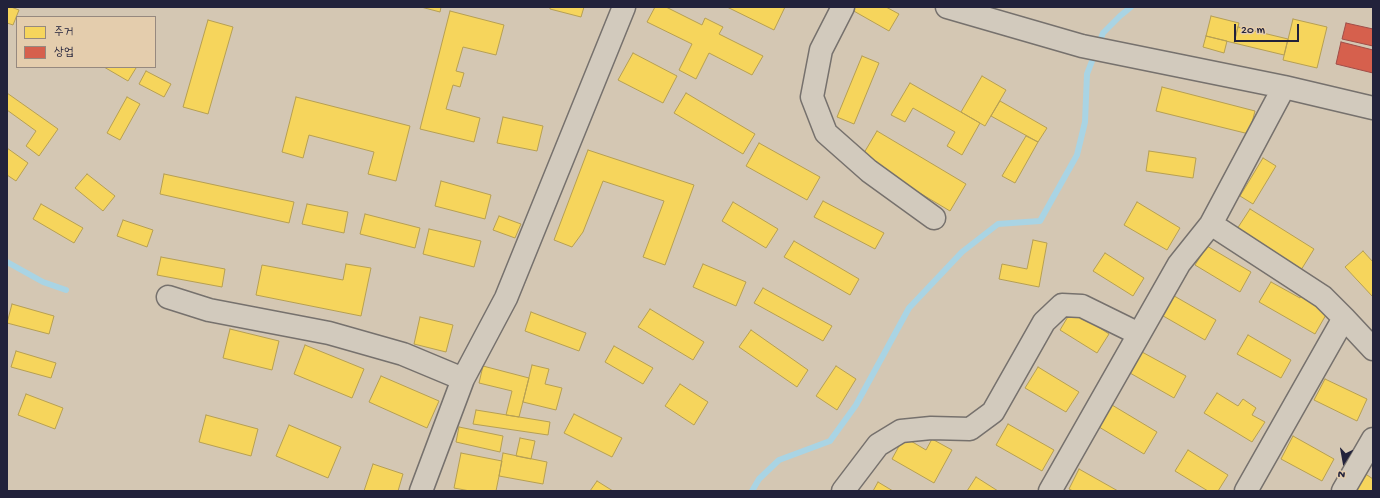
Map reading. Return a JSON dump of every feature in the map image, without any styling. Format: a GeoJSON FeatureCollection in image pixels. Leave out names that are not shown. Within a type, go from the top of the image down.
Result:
{"type":"FeatureCollection","features":[{"type":"Feature","properties":{"kind":"street"},"geometry":{"type":"LineString","coordinates":[[421,491],[463,379],[506,298],[624,7]]}},
{"type":"Feature","properties":{"kind":"street"},"geometry":{"type":"LineString","coordinates":[[843,7],[820,50],[812,97],[826,133],[869,171],[934,218]]}},
{"type":"Feature","properties":{"kind":"street"},"geometry":{"type":"LineString","coordinates":[[947,7],[1082,46],[1284,87],[1373,108]]}},
{"type":"Feature","properties":{"kind":"street"},"geometry":{"type":"LineString","coordinates":[[1050,491],[1179,264],[1211,224],[1284,87]]}},
{"type":"Feature","properties":{"kind":"street"},"geometry":{"type":"LineString","coordinates":[[1211,224],[1323,297],[1373,349]]}},
{"type":"Feature","properties":{"kind":"street"},"geometry":{"type":"LineString","coordinates":[[168,297],[209,310],[329,333],[403,354],[463,379]]}},
{"type":"Feature","properties":{"kind":"street"},"geometry":{"type":"LineString","coordinates":[[843,491],[878,445],[901,431],[931,428],[970,429],[993,412],[1044,322],[1062,305],[1082,306],[1139,334]]}},
{"type":"Feature","properties":{"kind":"street"},"geometry":{"type":"LineString","coordinates":[[1246,491],[1344,318]]}},
{"type":"Feature","properties":{"kind":"street"},"geometry":{"type":"LineString","coordinates":[[1343,491],[1373,439]]}},
{"type":"Feature","properties":{"kind":"building: 주거"},"geometry":{"type":"Polygon","coordinates":[[[7,7],[19,10],[13,25],[7,23],[7,7]]]}},
{"type":"Feature","properties":{"kind":"building: 주거"},"geometry":{"type":"Polygon","coordinates":[[[421,7],[441,7],[440,12],[421,7]]]}},
{"type":"Feature","properties":{"kind":"building: 주거"},"geometry":{"type":"Polygon","coordinates":[[[550,7],[584,7],[581,17],[550,9],[550,7]]]}},
{"type":"Feature","properties":{"kind":"building: 주거"},"geometry":{"type":"Polygon","coordinates":[[[655,7],[666,7],[702,25],[705,18],[723,27],[719,34],[763,56],[752,75],[709,53],[696,79],[679,70],[692,44],[647,22],[655,7]]]}},
{"type":"Feature","properties":{"kind":"building: 주거"},"geometry":{"type":"Polygon","coordinates":[[[727,7],[785,7],[774,30],[727,7]]]}},
{"type":"Feature","properties":{"kind":"building: 주거"},"geometry":{"type":"Polygon","coordinates":[[[853,7],[886,7],[899,14],[889,31],[852,10],[853,7]]]}},
{"type":"Feature","properties":{"kind":"building: 주거"},"geometry":{"type":"Polygon","coordinates":[[[450,11],[504,25],[496,55],[463,47],[456,71],[464,73],[460,87],[453,85],[446,109],[480,118],[474,142],[420,129],[450,11]]]}},
{"type":"Feature","properties":{"kind":"building: 주거"},"geometry":{"type":"Polygon","coordinates":[[[1211,16],[1239,23],[1234,43],[1206,36],[1211,16]]]}},
{"type":"Feature","properties":{"kind":"building: 주거"},"geometry":{"type":"Polygon","coordinates":[[[1293,19],[1327,27],[1317,68],[1283,60],[1293,19]]]}},
{"type":"Feature","properties":{"kind":"building: 주거"},"geometry":{"type":"Polygon","coordinates":[[[208,20],[233,27],[208,114],[183,107],[208,20]]]}},
{"type":"Feature","properties":{"kind":"building: 주거"},"geometry":{"type":"Polygon","coordinates":[[[1238,27],[1288,39],[1284,55],[1234,43],[1238,27]]]}},
{"type":"Feature","properties":{"kind":"building: 주거"},"geometry":{"type":"Polygon","coordinates":[[[1206,36],[1227,41],[1224,53],[1203,47],[1206,36]]]}},
{"type":"Feature","properties":{"kind":"building: 주거"},"geometry":{"type":"Polygon","coordinates":[[[633,53],[677,76],[663,103],[618,80],[633,53]]]}},
{"type":"Feature","properties":{"kind":"building: 주거"},"geometry":{"type":"Polygon","coordinates":[[[862,56],[879,63],[854,124],[837,117],[862,56]]]}},
{"type":"Feature","properties":{"kind":"building: 주거"},"geometry":{"type":"Polygon","coordinates":[[[106,68],[136,68],[128,81],[106,68]]]}},
{"type":"Feature","properties":{"kind":"building: 주거"},"geometry":{"type":"Polygon","coordinates":[[[146,71],[171,84],[164,97],[139,84],[146,71]]]}},
{"type":"Feature","properties":{"kind":"building: 주거"},"geometry":{"type":"Polygon","coordinates":[[[982,76],[1006,90],[985,126],[961,112],[982,76]]]}},
{"type":"Feature","properties":{"kind":"building: 주거"},"geometry":{"type":"Polygon","coordinates":[[[910,83],[980,123],[962,155],[947,146],[955,132],[913,108],[905,122],[891,115],[910,83]]]}},
{"type":"Feature","properties":{"kind":"building: 주거"},"geometry":{"type":"Polygon","coordinates":[[[1162,87],[1255,111],[1249,134],[1156,111],[1162,87]]]}},
{"type":"Feature","properties":{"kind":"building: 주거"},"geometry":{"type":"Polygon","coordinates":[[[7,93],[58,129],[39,156],[26,146],[36,131],[7,110],[7,93]]]}},
{"type":"Feature","properties":{"kind":"building: 주거"},"geometry":{"type":"Polygon","coordinates":[[[686,93],[755,134],[743,154],[674,113],[686,93]]]}},
{"type":"Feature","properties":{"kind":"building: 주거"},"geometry":{"type":"Polygon","coordinates":[[[127,97],[140,104],[120,140],[107,133],[127,97]]]}},
{"type":"Feature","properties":{"kind":"building: 주거"},"geometry":{"type":"Polygon","coordinates":[[[296,97],[410,126],[396,181],[368,174],[374,152],[309,135],[303,158],[282,152],[296,97]]]}},
{"type":"Feature","properties":{"kind":"building: 주거"},"geometry":{"type":"Polygon","coordinates":[[[1000,101],[1047,128],[1038,142],[991,116],[1000,101]]]}},
{"type":"Feature","properties":{"kind":"building: 주거"},"geometry":{"type":"Polygon","coordinates":[[[503,117],[543,126],[537,151],[497,143],[503,117]]]}},
{"type":"Feature","properties":{"kind":"building: 주거"},"geometry":{"type":"Polygon","coordinates":[[[877,131],[966,184],[950,211],[861,158],[877,131]]]}},
{"type":"Feature","properties":{"kind":"building: 주거"},"geometry":{"type":"Polygon","coordinates":[[[1026,136],[1038,142],[1015,183],[1002,176],[1026,136]]]}},
{"type":"Feature","properties":{"kind":"building: 주거"},"geometry":{"type":"Polygon","coordinates":[[[759,143],[820,177],[807,200],[746,166],[759,143]]]}},
{"type":"Feature","properties":{"kind":"building: 주거"},"geometry":{"type":"Polygon","coordinates":[[[7,148],[28,163],[16,181],[7,175],[7,148]]]}},
{"type":"Feature","properties":{"kind":"building: 주거"},"geometry":{"type":"Polygon","coordinates":[[[588,150],[694,185],[665,265],[643,257],[664,201],[603,181],[583,232],[572,247],[554,240],[588,150]]]}},
{"type":"Feature","properties":{"kind":"building: 주거"},"geometry":{"type":"Polygon","coordinates":[[[1149,151],[1196,158],[1193,178],[1146,171],[1149,151]]]}},
{"type":"Feature","properties":{"kind":"building: 주거"},"geometry":{"type":"Polygon","coordinates":[[[1263,158],[1276,166],[1253,204],[1240,196],[1263,158]]]}},
{"type":"Feature","properties":{"kind":"building: 주거"},"geometry":{"type":"Polygon","coordinates":[[[87,174],[115,196],[103,211],[75,188],[87,174]]]}},
{"type":"Feature","properties":{"kind":"building: 주거"},"geometry":{"type":"Polygon","coordinates":[[[164,174],[294,202],[289,223],[160,194],[164,174]]]}},
{"type":"Feature","properties":{"kind":"building: 주거"},"geometry":{"type":"Polygon","coordinates":[[[441,181],[491,195],[485,219],[435,206],[441,181]]]}},
{"type":"Feature","properties":{"kind":"building: 주거"},"geometry":{"type":"Polygon","coordinates":[[[823,201],[884,233],[875,249],[814,217],[823,201]]]}},
{"type":"Feature","properties":{"kind":"building: 주거"},"geometry":{"type":"Polygon","coordinates":[[[733,202],[778,229],[766,248],[722,221],[733,202]]]}},
{"type":"Feature","properties":{"kind":"building: 주거"},"geometry":{"type":"Polygon","coordinates":[[[1137,202],[1180,228],[1167,250],[1124,225],[1137,202]]]}},
{"type":"Feature","properties":{"kind":"building: 주거"},"geometry":{"type":"Polygon","coordinates":[[[41,204],[83,228],[74,243],[33,219],[41,204]]]}},
{"type":"Feature","properties":{"kind":"building: 주거"},"geometry":{"type":"Polygon","coordinates":[[[307,204],[348,212],[344,233],[302,224],[307,204]]]}},
{"type":"Feature","properties":{"kind":"building: 주거"},"geometry":{"type":"Polygon","coordinates":[[[1250,209],[1314,249],[1301,270],[1237,229],[1250,209]]]}},
{"type":"Feature","properties":{"kind":"building: 주거"},"geometry":{"type":"Polygon","coordinates":[[[365,214],[420,228],[415,248],[360,234],[365,214]]]}},
{"type":"Feature","properties":{"kind":"building: 주거"},"geometry":{"type":"Polygon","coordinates":[[[499,216],[521,224],[515,238],[493,230],[499,216]]]}},
{"type":"Feature","properties":{"kind":"building: 주거"},"geometry":{"type":"Polygon","coordinates":[[[123,220],[153,230],[147,247],[117,236],[123,220]]]}},
{"type":"Feature","properties":{"kind":"building: 주거"},"geometry":{"type":"Polygon","coordinates":[[[429,229],[481,241],[474,267],[423,254],[429,229]]]}},
{"type":"Feature","properties":{"kind":"building: 주거"},"geometry":{"type":"Polygon","coordinates":[[[1033,240],[1047,243],[1039,287],[999,279],[1002,264],[1027,269],[1033,240]]]}},
{"type":"Feature","properties":{"kind":"building: 주거"},"geometry":{"type":"Polygon","coordinates":[[[794,241],[859,279],[850,295],[784,257],[794,241]]]}},
{"type":"Feature","properties":{"kind":"building: 주거"},"geometry":{"type":"Polygon","coordinates":[[[1207,246],[1251,272],[1240,292],[1195,265],[1207,246]]]}},
{"type":"Feature","properties":{"kind":"building: 주거"},"geometry":{"type":"Polygon","coordinates":[[[1363,251],[1373,262],[1373,297],[1345,267],[1363,251]]]}},
{"type":"Feature","properties":{"kind":"building: 주거"},"geometry":{"type":"Polygon","coordinates":[[[1105,253],[1144,278],[1133,296],[1093,271],[1105,253]]]}},
{"type":"Feature","properties":{"kind":"building: 주거"},"geometry":{"type":"Polygon","coordinates":[[[161,257],[225,269],[222,287],[157,275],[161,257]]]}},
{"type":"Feature","properties":{"kind":"building: 주거"},"geometry":{"type":"Polygon","coordinates":[[[346,264],[371,268],[361,316],[256,295],[262,265],[343,280],[346,264]]]}},
{"type":"Feature","properties":{"kind":"building: 주거"},"geometry":{"type":"Polygon","coordinates":[[[703,264],[746,282],[736,306],[693,287],[703,264]]]}},
{"type":"Feature","properties":{"kind":"building: 주거"},"geometry":{"type":"Polygon","coordinates":[[[1271,282],[1300,298],[1304,291],[1318,299],[1315,306],[1327,313],[1315,334],[1259,302],[1271,282]]]}},
{"type":"Feature","properties":{"kind":"building: 주거"},"geometry":{"type":"Polygon","coordinates":[[[763,288],[832,326],[823,341],[754,303],[763,288]]]}},
{"type":"Feature","properties":{"kind":"building: 주거"},"geometry":{"type":"Polygon","coordinates":[[[1169,293],[1216,320],[1205,340],[1158,313],[1169,293]]]}},
{"type":"Feature","properties":{"kind":"building: 주거"},"geometry":{"type":"Polygon","coordinates":[[[12,304],[54,316],[49,334],[7,323],[12,304]]]}},
{"type":"Feature","properties":{"kind":"building: 주거"},"geometry":{"type":"Polygon","coordinates":[[[650,309],[704,342],[693,360],[638,327],[650,309]]]}},
{"type":"Feature","properties":{"kind":"building: 주거"},"geometry":{"type":"Polygon","coordinates":[[[1072,310],[1109,334],[1097,353],[1060,330],[1072,310]]]}},
{"type":"Feature","properties":{"kind":"building: 주거"},"geometry":{"type":"Polygon","coordinates":[[[531,312],[586,333],[579,351],[525,331],[531,312]]]}},
{"type":"Feature","properties":{"kind":"building: 주거"},"geometry":{"type":"Polygon","coordinates":[[[420,317],[453,325],[446,352],[414,344],[420,317]]]}},
{"type":"Feature","properties":{"kind":"building: 주거"},"geometry":{"type":"Polygon","coordinates":[[[230,329],[279,341],[272,370],[223,358],[230,329]]]}},
{"type":"Feature","properties":{"kind":"building: 주거"},"geometry":{"type":"Polygon","coordinates":[[[751,330],[808,370],[797,387],[739,347],[751,330]]]}},
{"type":"Feature","properties":{"kind":"building: 주거"},"geometry":{"type":"Polygon","coordinates":[[[1248,335],[1291,360],[1281,378],[1237,354],[1248,335]]]}},
{"type":"Feature","properties":{"kind":"building: 주거"},"geometry":{"type":"Polygon","coordinates":[[[305,345],[364,369],[352,398],[294,374],[305,345]]]}},
{"type":"Feature","properties":{"kind":"building: 주거"},"geometry":{"type":"Polygon","coordinates":[[[614,346],[653,368],[643,384],[605,362],[614,346]]]}},
{"type":"Feature","properties":{"kind":"building: 주거"},"geometry":{"type":"Polygon","coordinates":[[[16,351],[56,363],[51,378],[11,367],[16,351]]]}},
{"type":"Feature","properties":{"kind":"building: 주거"},"geometry":{"type":"Polygon","coordinates":[[[1142,352],[1186,376],[1174,398],[1130,373],[1142,352]]]}},
{"type":"Feature","properties":{"kind":"building: 주거"},"geometry":{"type":"Polygon","coordinates":[[[532,365],[549,369],[545,384],[562,388],[556,410],[523,402],[532,365]]]}},
{"type":"Feature","properties":{"kind":"building: 주거"},"geometry":{"type":"Polygon","coordinates":[[[483,366],[529,378],[519,417],[506,415],[512,391],[479,383],[483,366]]]}},
{"type":"Feature","properties":{"kind":"building: 주거"},"geometry":{"type":"Polygon","coordinates":[[[836,366],[856,379],[837,410],[816,396],[836,366]]]}},
{"type":"Feature","properties":{"kind":"building: 주거"},"geometry":{"type":"Polygon","coordinates":[[[1038,367],[1079,392],[1066,412],[1025,388],[1038,367]]]}},
{"type":"Feature","properties":{"kind":"building: 주거"},"geometry":{"type":"Polygon","coordinates":[[[381,376],[439,401],[427,428],[369,402],[381,376]]]}},
{"type":"Feature","properties":{"kind":"building: 주거"},"geometry":{"type":"Polygon","coordinates":[[[1325,379],[1367,399],[1357,421],[1314,400],[1325,379]]]}},
{"type":"Feature","properties":{"kind":"building: 주거"},"geometry":{"type":"Polygon","coordinates":[[[680,384],[708,402],[694,425],[665,406],[680,384]]]}},
{"type":"Feature","properties":{"kind":"building: 주거"},"geometry":{"type":"Polygon","coordinates":[[[1217,393],[1238,406],[1243,399],[1256,408],[1252,415],[1265,422],[1252,442],[1204,413],[1217,393]]]}},
{"type":"Feature","properties":{"kind":"building: 주거"},"geometry":{"type":"Polygon","coordinates":[[[26,394],[63,408],[55,429],[18,415],[26,394]]]}},
{"type":"Feature","properties":{"kind":"building: 주거"},"geometry":{"type":"Polygon","coordinates":[[[1107,402],[1157,432],[1144,454],[1094,424],[1107,402]]]}},
{"type":"Feature","properties":{"kind":"building: 주거"},"geometry":{"type":"Polygon","coordinates":[[[476,410],[550,422],[548,435],[473,424],[476,410]]]}},
{"type":"Feature","properties":{"kind":"building: 주거"},"geometry":{"type":"Polygon","coordinates":[[[574,414],[622,438],[612,457],[564,433],[574,414]]]}},
{"type":"Feature","properties":{"kind":"building: 주거"},"geometry":{"type":"Polygon","coordinates":[[[206,415],[258,429],[251,456],[199,442],[206,415]]]}},
{"type":"Feature","properties":{"kind":"building: 주거"},"geometry":{"type":"Polygon","coordinates":[[[1008,424],[1054,450],[1042,471],[996,445],[1008,424]]]}},
{"type":"Feature","properties":{"kind":"building: 주거"},"geometry":{"type":"Polygon","coordinates":[[[289,425],[341,447],[328,478],[276,456],[289,425]]]}},
{"type":"Feature","properties":{"kind":"building: 주거"},"geometry":{"type":"Polygon","coordinates":[[[459,427],[503,436],[500,452],[456,442],[459,427]]]}},
{"type":"Feature","properties":{"kind":"building: 주거"},"geometry":{"type":"Polygon","coordinates":[[[1293,436],[1334,459],[1322,481],[1281,459],[1293,436]]]}},
{"type":"Feature","properties":{"kind":"building: 주거"},"geometry":{"type":"Polygon","coordinates":[[[904,437],[926,450],[932,439],[952,450],[934,483],[892,459],[904,437]]]}},
{"type":"Feature","properties":{"kind":"building: 주거"},"geometry":{"type":"Polygon","coordinates":[[[520,438],[535,441],[531,459],[516,456],[520,438]]]}},
{"type":"Feature","properties":{"kind":"building: 주거"},"geometry":{"type":"Polygon","coordinates":[[[1188,450],[1228,475],[1218,491],[1208,491],[1175,471],[1188,450]]]}},
{"type":"Feature","properties":{"kind":"building: 주거"},"geometry":{"type":"Polygon","coordinates":[[[461,453],[502,461],[496,491],[470,491],[454,488],[461,453]]]}},
{"type":"Feature","properties":{"kind":"building: 주거"},"geometry":{"type":"Polygon","coordinates":[[[503,453],[547,462],[543,484],[499,476],[503,453]]]}},
{"type":"Feature","properties":{"kind":"building: 주거"},"geometry":{"type":"Polygon","coordinates":[[[373,464],[403,474],[398,491],[364,491],[373,464]]]}},
{"type":"Feature","properties":{"kind":"building: 주거"},"geometry":{"type":"Polygon","coordinates":[[[1079,469],[1118,491],[1073,491],[1069,489],[1079,469]]]}},
{"type":"Feature","properties":{"kind":"building: 주거"},"geometry":{"type":"Polygon","coordinates":[[[1364,473],[1373,479],[1373,491],[1354,491],[1364,473]]]}},
{"type":"Feature","properties":{"kind":"building: 주거"},"geometry":{"type":"Polygon","coordinates":[[[976,477],[998,491],[967,491],[976,477]]]}},
{"type":"Feature","properties":{"kind":"building: 주거"},"geometry":{"type":"Polygon","coordinates":[[[597,481],[613,491],[590,491],[597,481]]]}},
{"type":"Feature","properties":{"kind":"building: 주거"},"geometry":{"type":"Polygon","coordinates":[[[878,482],[893,491],[873,491],[878,482]]]}},
{"type":"Feature","properties":{"kind":"building: 상업"},"geometry":{"type":"Polygon","coordinates":[[[1346,23],[1373,29],[1373,46],[1342,39],[1346,23]]]}},
{"type":"Feature","properties":{"kind":"building: 상업"},"geometry":{"type":"Polygon","coordinates":[[[1341,42],[1373,50],[1373,73],[1336,64],[1341,42]]]}},
{"type":"Feature","properties":{"kind":"waterway"},"geometry":{"type":"LineString","coordinates":[[752,491],[759,479],[779,460],[830,441],[856,405],[909,308],[962,252],[998,224],[1040,221],[1077,155],[1085,122],[1087,74],[1103,33],[1131,7]]}},
{"type":"Feature","properties":{"kind":"waterway"},"geometry":{"type":"LineString","coordinates":[[7,262],[43,282],[66,290]]}}]}
